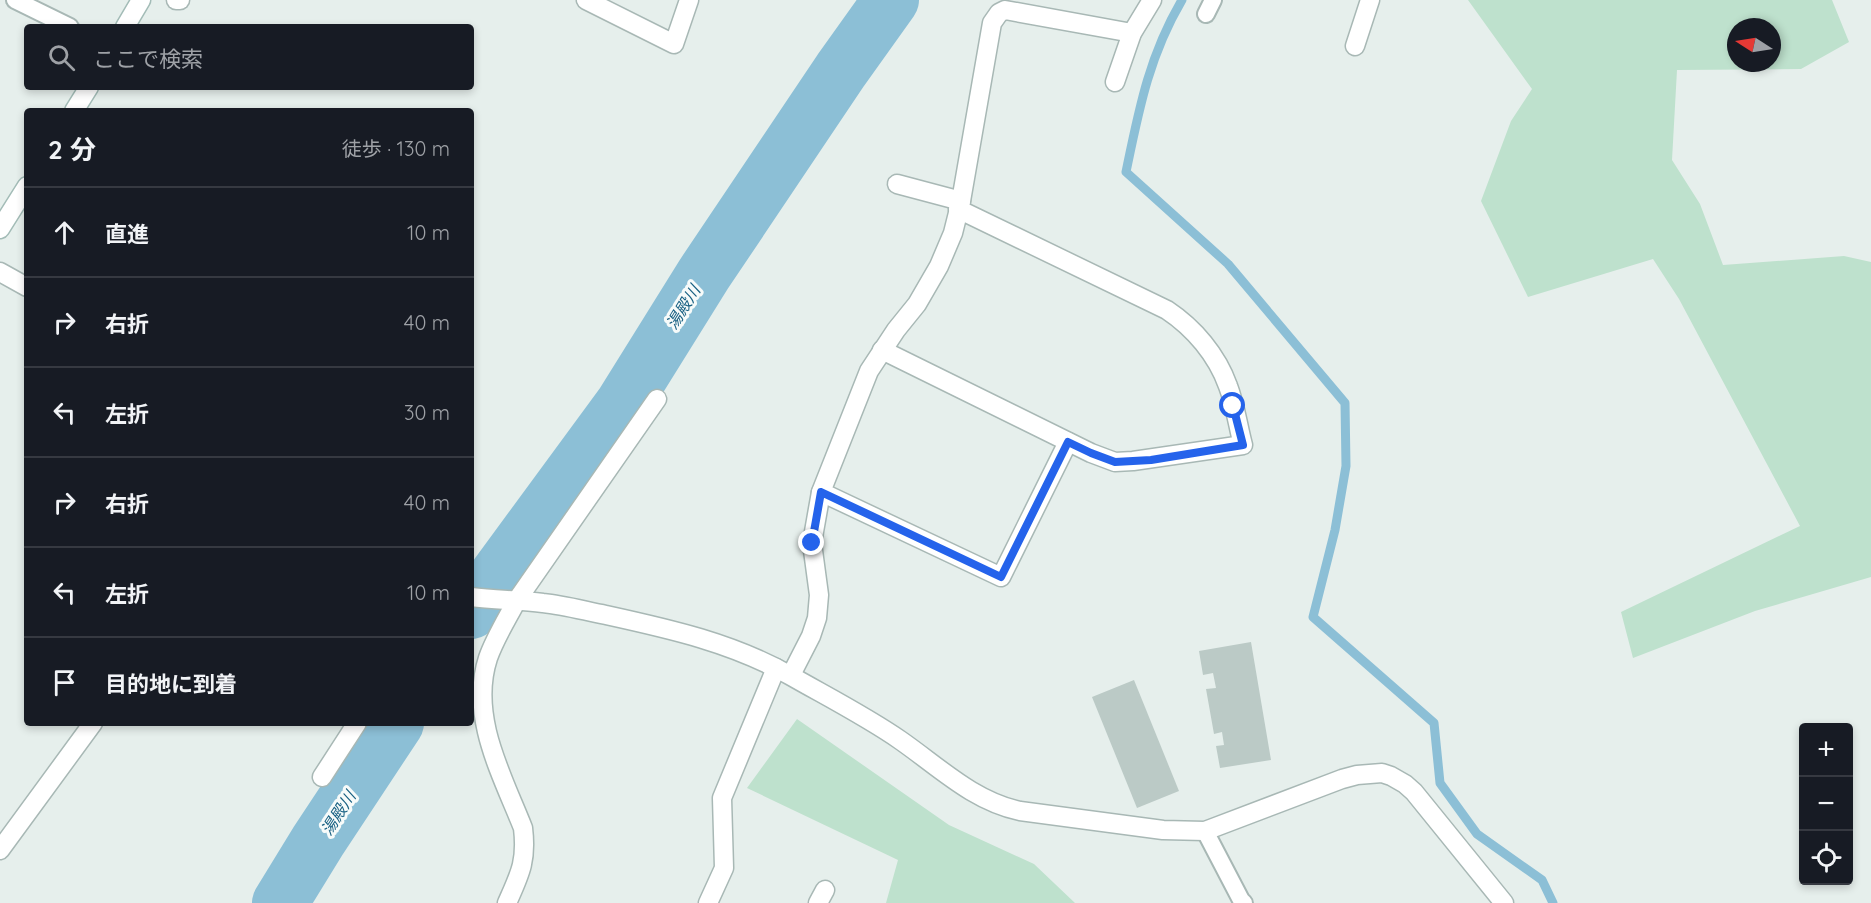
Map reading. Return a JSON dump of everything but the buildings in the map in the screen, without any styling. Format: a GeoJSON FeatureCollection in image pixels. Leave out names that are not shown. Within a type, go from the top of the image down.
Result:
{"type":"FeatureCollection","features":[{"type":"Feature","properties":{"kind":"street"},"geometry":{"type":"LineString","coordinates":[[127,24],[141,0]]}},
{"type":"Feature","properties":{"kind":"street"},"geometry":{"type":"LineString","coordinates":[[586,0],[674,44],[689,0]]}},
{"type":"Feature","properties":{"kind":"street"},"geometry":{"type":"LineString","coordinates":[[1115,82],[1132,33],[1152,0]]}},
{"type":"Feature","properties":{"kind":"street"},"geometry":{"type":"LineString","coordinates":[[1355,46],[1370,0]]}},
{"type":"Feature","properties":{"kind":"street"},"geometry":{"type":"LineString","coordinates":[[708,903],[724,868],[722,798],[784,672],[812,636],[817,618],[819,595],[812,543],[821,492],[869,371],[917,304],[939,266],[953,233],[992,23],[999,13],[1005,10],[1132,33]]}},
{"type":"Feature","properties":{"kind":"street"},"geometry":{"type":"LineString","coordinates":[[76,108],[86,90]]}},
{"type":"Feature","properties":{"kind":"street"},"geometry":{"type":"LineString","coordinates":[[882,350],[1068,442],[1115,462],[1151,460],[1243,445],[1229,387],[1221,370],[1209,350],[1192,329],[1180,319],[1157,305],[959,205],[897,184]]}},
{"type":"Feature","properties":{"kind":"street"},"geometry":{"type":"LineString","coordinates":[[0,229],[24,191]]}},
{"type":"Feature","properties":{"kind":"street"},"geometry":{"type":"LineString","coordinates":[[0,272],[24,285]]}},
{"type":"Feature","properties":{"kind":"street"},"geometry":{"type":"LineString","coordinates":[[507,903],[522,870],[525,851],[524,838],[523,828],[488,738],[483,710],[483,685],[488,657],[513,601],[657,399]]}},
{"type":"Feature","properties":{"kind":"street"},"geometry":{"type":"LineString","coordinates":[[821,492],[1001,577],[1068,442]]}},
{"type":"Feature","properties":{"kind":"street"},"geometry":{"type":"LineString","coordinates":[[474,597],[545,603],[645,623],[716,642],[784,672],[899,739],[972,792],[1003,808],[1163,830],[1205,831],[1342,779],[1382,773],[1398,780],[1414,792],[1504,903]]}},
{"type":"Feature","properties":{"kind":"street"},"geometry":{"type":"LineString","coordinates":[[0,850],[91,726]]}},
{"type":"Feature","properties":{"kind":"street"},"geometry":{"type":"LineString","coordinates":[[322,777],[355,726]]}},
{"type":"Feature","properties":{"kind":"lane"},"geometry":{"type":"LineString","coordinates":[[20,1],[64,24]]}},
{"type":"Feature","properties":{"kind":"lane"},"geometry":{"type":"LineString","coordinates":[[1205,831],[1240,900],[1244,903]]}},
{"type":"Feature","properties":{"kind":"green space"},"geometry":{"type":"Polygon","coordinates":[[[1468,0],[1832,0],[1849,42],[1801,69],[1781,69],[1781,18],[1727,18],[1727,70],[1677,70],[1672,160],[1700,204],[1723,265],[1844,256],[1871,262],[1871,577],[1755,611],[1633,658],[1621,612],[1800,526],[1679,299],[1653,259],[1528,297],[1481,201],[1511,121],[1532,89],[1468,0]]]}},
{"type":"Feature","properties":{"kind":"green space"},"geometry":{"type":"Polygon","coordinates":[[[797,719],[949,825],[1034,864],[1075,903],[886,903],[898,860],[747,788],[797,719]]]}},
{"type":"Feature","properties":{"kind":"waterway","name":"湯殿川"},"geometry":{"type":"LineString","coordinates":[[474,607],[623,404],[704,274],[841,70],[891,0]]}},
{"type":"Feature","properties":{"kind":"waterway"},"geometry":{"type":"LineString","coordinates":[[1182,0],[1161,42],[1146,83],[1126,172],[1228,264],[1345,403],[1346,466],[1335,530],[1313,617],[1434,723],[1440,783],[1477,834],[1542,880],[1553,903]]}},
{"type":"Feature","properties":{"kind":"waterway","name":"湯殿川"},"geometry":{"type":"LineString","coordinates":[[280,903],[394,726]]}},
{"type":"Feature","properties":{"kind":"route"},"geometry":{"type":"LineString","coordinates":[[812,543],[821,492],[1001,577],[1068,442],[1115,462],[1151,460],[1243,445],[1233,406]]}}]}
